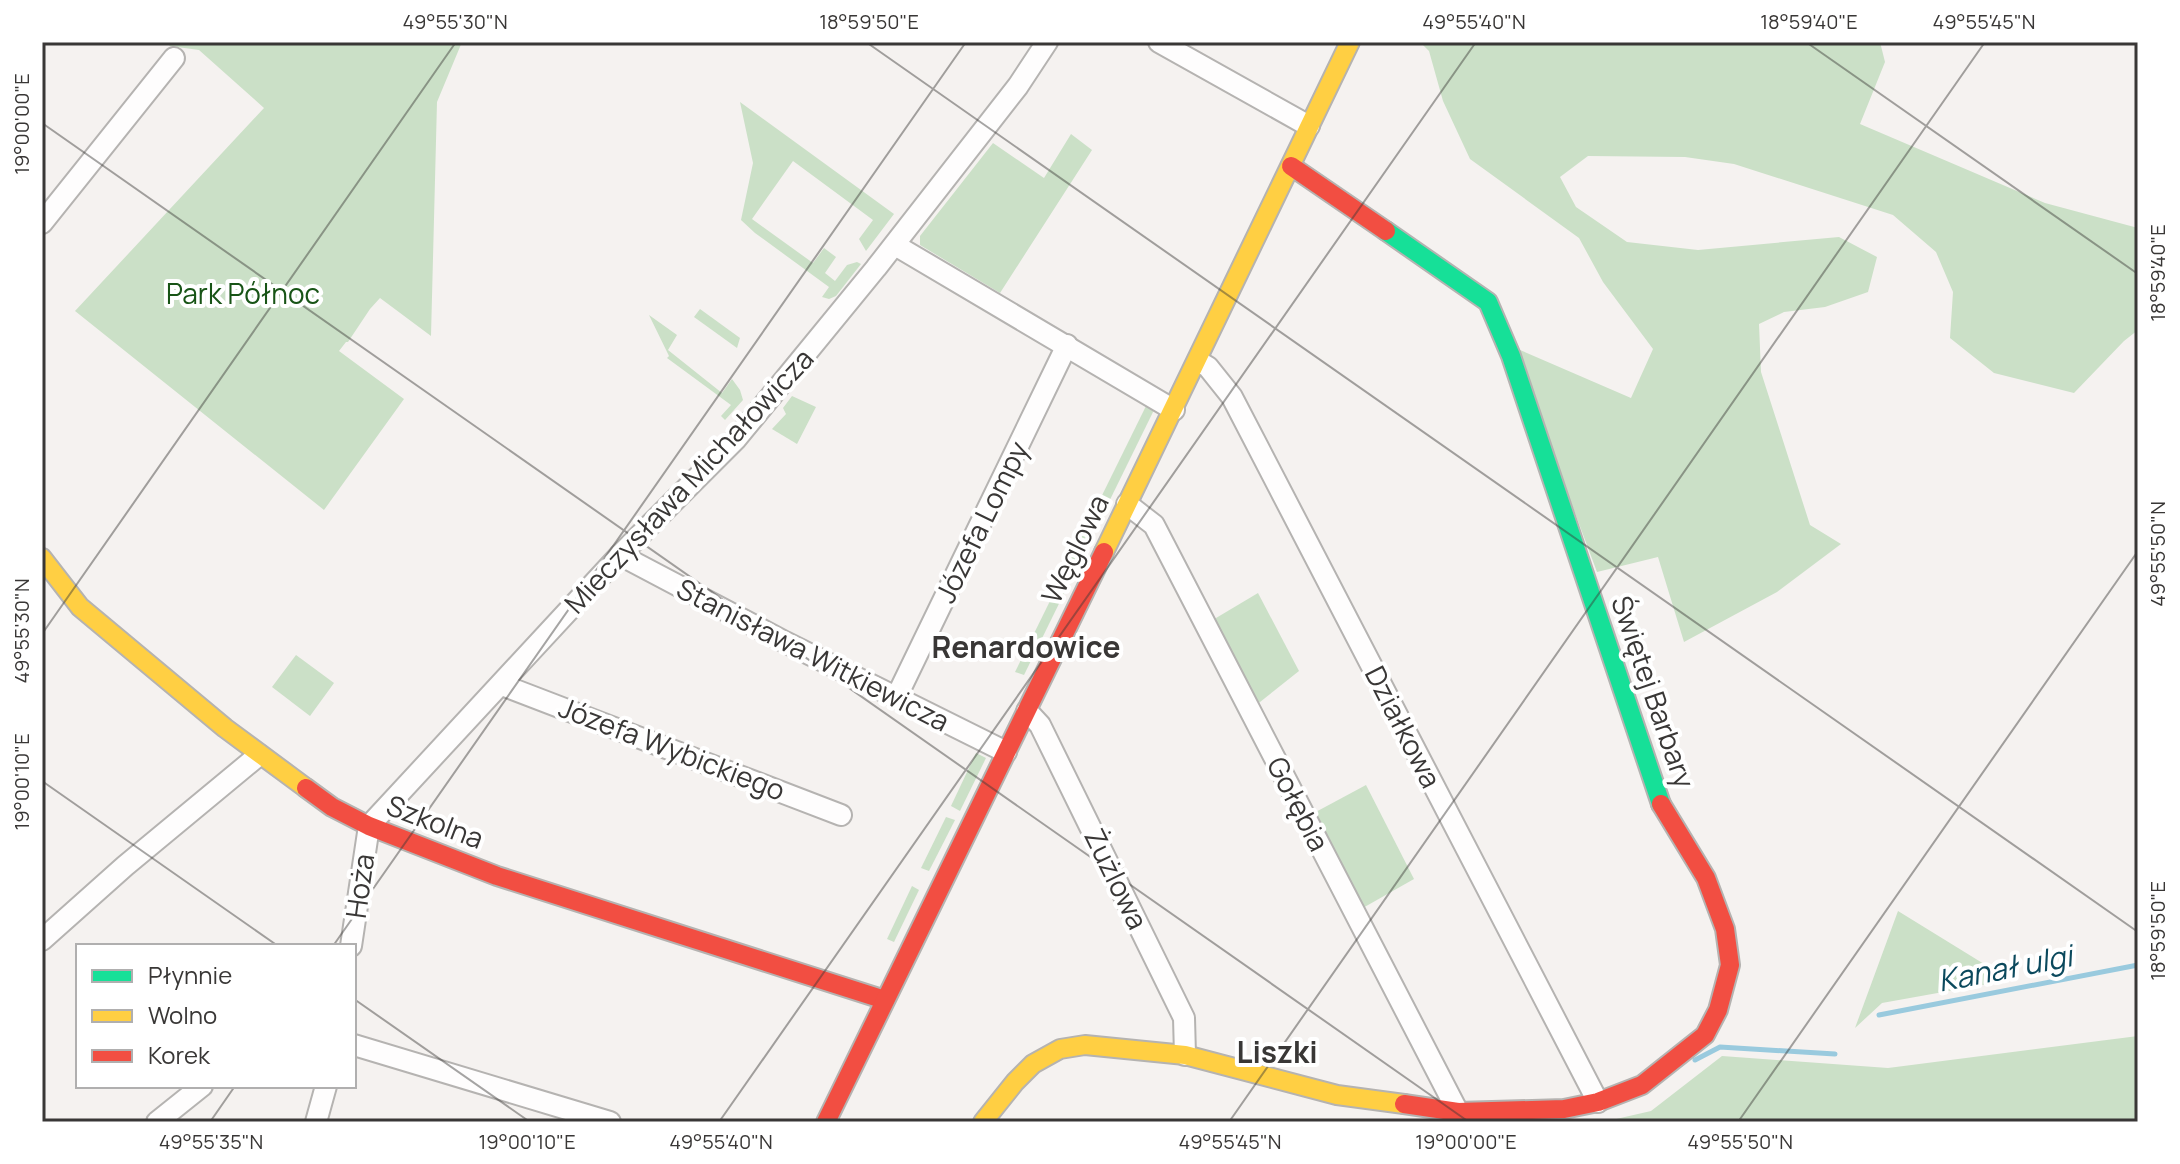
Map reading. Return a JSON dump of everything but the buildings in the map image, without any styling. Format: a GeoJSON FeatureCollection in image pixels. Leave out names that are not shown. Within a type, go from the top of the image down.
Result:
{"type":"FeatureCollection","features":[{"type":"Feature","properties":{"kind":"street","name":"Mieczysława Michałowicza"},"geometry":{"type":"LineString","coordinates":[[369,826],[620,555],[742,432],[895,245],[1018,86],[1047,42]]}},
{"type":"Feature","properties":{"kind":"street"},"geometry":{"type":"LineString","coordinates":[[1159,42],[1309,126]]}},
{"type":"Feature","properties":{"kind":"street","name":"Węglowa"},"geometry":{"type":"LineString","coordinates":[[826,1122],[1198,361],[1350,42]]}},
{"type":"Feature","properties":{"kind":"street"},"geometry":{"type":"LineString","coordinates":[[42,223],[174,58]]}},
{"type":"Feature","properties":{"kind":"street","name":"Świętej Barbary"},"geometry":{"type":"LineString","coordinates":[[983,1122],[1033,1064],[1060,1049],[1085,1045],[1185,1055],[1337,1095],[1458,1112],[1564,1116],[1642,1085],[1705,1035],[1718,1010],[1730,965],[1725,929],[1706,878],[1659,801],[1511,356],[1488,302],[1291,166]]}},
{"type":"Feature","properties":{"kind":"street"},"geometry":{"type":"LineString","coordinates":[[895,245],[1174,410]]}},
{"type":"Feature","properties":{"kind":"street","name":"Józefa Lompy"},"geometry":{"type":"LineString","coordinates":[[896,698],[1067,345]]}},
{"type":"Feature","properties":{"kind":"street","name":"Działkowa"},"geometry":{"type":"LineString","coordinates":[[1198,361],[1208,367],[1232,397],[1598,1102]]}},
{"type":"Feature","properties":{"kind":"street","name":"Gołębia"},"geometry":{"type":"LineString","coordinates":[[1127,504],[1154,525],[1458,1112]]}},
{"type":"Feature","properties":{"kind":"street","name":"Stanisława Witkiewicza"},"geometry":{"type":"LineString","coordinates":[[620,555],[1006,752]]}},
{"type":"Feature","properties":{"kind":"street","name":"Szkolna"},"geometry":{"type":"LineString","coordinates":[[42,558],[80,607],[259,755],[332,807],[369,826],[497,876],[885,1000]]}},
{"type":"Feature","properties":{"kind":"street","name":"Józefa Wybickiego"},"geometry":{"type":"LineString","coordinates":[[502,685],[841,815]]}},
{"type":"Feature","properties":{"kind":"street","name":"Żużlowa"},"geometry":{"type":"LineString","coordinates":[[1027,711],[1040,725],[1184,1018],[1185,1055]]}},
{"type":"Feature","properties":{"kind":"street"},"geometry":{"type":"LineString","coordinates":[[42,940],[125,866],[259,755]]}},
{"type":"Feature","properties":{"kind":"street","name":"Hoża"},"geometry":{"type":"LineString","coordinates":[[351,944],[369,826]]}},
{"type":"Feature","properties":{"kind":"street"},"geometry":{"type":"LineString","coordinates":[[356,1046],[610,1122]]}},
{"type":"Feature","properties":{"kind":"street"},"geometry":{"type":"LineString","coordinates":[[157,1122],[200,1088]]}},
{"type":"Feature","properties":{"kind":"street"},"geometry":{"type":"LineString","coordinates":[[316,1122],[325,1088]]}},
{"type":"Feature","properties":{"kind":"green space","name":"Park Północ"},"geometry":{"type":"Polygon","coordinates":[[[165,42],[462,42],[437,102],[431,336],[380,298],[339,351],[404,399],[324,510],[75,311],[264,108],[199,50],[170,46],[165,42]]]}},
{"type":"Feature","properties":{"kind":"green space"},"geometry":{"type":"Polygon","coordinates":[[[1420,42],[1880,42],[1885,62],[1860,124],[2045,203],[2138,228],[2138,330],[2074,393],[1994,373],[1950,338],[1953,292],[1936,252],[1893,215],[1734,164],[1685,157],[1588,156],[1560,177],[1576,207],[1627,242],[1698,250],[1839,237],[1877,257],[1868,292],[1825,307],[1784,312],[1759,324],[1761,372],[1810,525],[1841,544],[1777,592],[1684,642],[1658,557],[1597,572],[1513,347],[1631,398],[1653,349],[1603,282],[1579,238],[1470,159],[1443,101],[1429,51],[1420,42]]]}},
{"type":"Feature","properties":{"kind":"green space"},"geometry":{"type":"Polygon","coordinates":[[[740,102],[894,214],[866,251],[859,239],[873,220],[793,161],[752,219],[813,263],[824,248],[836,257],[825,273],[835,281],[847,265],[861,264],[836,296],[829,299],[822,297],[829,287],[741,220],[753,163],[740,102]]]}},
{"type":"Feature","properties":{"kind":"green space"},"geometry":{"type":"Polygon","coordinates":[[[1071,134],[1092,150],[1000,293],[920,245],[920,236],[993,143],[1044,178],[1071,134]]]}},
{"type":"Feature","properties":{"kind":"green space"},"geometry":{"type":"Polygon","coordinates":[[[700,309],[740,338],[737,348],[694,317],[700,309]]]}},
{"type":"Feature","properties":{"kind":"green space"},"geometry":{"type":"Polygon","coordinates":[[[649,315],[677,335],[668,350],[722,393],[732,379],[740,390],[743,400],[725,420],[721,416],[731,405],[667,358],[669,356],[649,315]]]}},
{"type":"Feature","properties":{"kind":"green space"},"geometry":{"type":"Polygon","coordinates":[[[792,396],[816,407],[797,444],[772,429],[786,414],[783,408],[792,396]]]}},
{"type":"Feature","properties":{"kind":"green space"},"geometry":{"type":"Polygon","coordinates":[[[1146,406],[1154,410],[1024,675],[1015,672],[1146,406]]]}},
{"type":"Feature","properties":{"kind":"green space"},"geometry":{"type":"Polygon","coordinates":[[[1258,593],[1299,671],[1255,706],[1211,621],[1258,593]]]}},
{"type":"Feature","properties":{"kind":"green space"},"geometry":{"type":"Polygon","coordinates":[[[296,655],[334,683],[310,716],[272,687],[296,655]]]}},
{"type":"Feature","properties":{"kind":"green space"},"geometry":{"type":"Polygon","coordinates":[[[976,753],[986,758],[960,811],[951,806],[976,753]]]}},
{"type":"Feature","properties":{"kind":"green space"},"geometry":{"type":"Polygon","coordinates":[[[1366,785],[1414,879],[1361,909],[1312,814],[1366,785]]]}},
{"type":"Feature","properties":{"kind":"green space"},"geometry":{"type":"Polygon","coordinates":[[[946,817],[955,820],[929,871],[921,868],[946,817]]]}},
{"type":"Feature","properties":{"kind":"green space"},"geometry":{"type":"Polygon","coordinates":[[[912,886],[919,890],[894,942],[887,939],[912,886]]]}},
{"type":"Feature","properties":{"kind":"green space"},"geometry":{"type":"Polygon","coordinates":[[[1898,911],[2010,980],[1882,1003],[1855,1028],[1898,911]]]}},
{"type":"Feature","properties":{"kind":"green space"},"geometry":{"type":"Polygon","coordinates":[[[2138,1036],[2138,1122],[1603,1122],[1651,1111],[1722,1056],[1888,1068],[2138,1036]]]}},
{"type":"Feature","properties":{"kind":"waterway","name":"Kanał ulgi"},"geometry":{"type":"LineString","coordinates":[[1879,1015],[2138,965]]}},
{"type":"Feature","properties":{"kind":"waterway","name":"Kanał ulgi"},"geometry":{"type":"LineString","coordinates":[[1695,1060],[1720,1047],[1835,1054]]}},
{"type":"Feature","properties":{"kind":"traffic: fast"},"geometry":{"type":"LineString","coordinates":[[1386,231],[1488,302],[1511,356],[1661,804]]}},
{"type":"Feature","properties":{"kind":"traffic: slow"},"geometry":{"type":"LineString","coordinates":[[1104,552],[1350,42]]}},
{"type":"Feature","properties":{"kind":"traffic: slow"},"geometry":{"type":"LineString","coordinates":[[42,558],[80,607],[225,728],[306,788]]}},
{"type":"Feature","properties":{"kind":"traffic: slow"},"geometry":{"type":"LineString","coordinates":[[983,1122],[1033,1064],[1060,1049],[1085,1045],[1185,1055],[1337,1095],[1404,1104]]}},
{"type":"Feature","properties":{"kind":"traffic: jam"},"geometry":{"type":"LineString","coordinates":[[1291,166],[1386,231]]}},
{"type":"Feature","properties":{"kind":"traffic: jam"},"geometry":{"type":"LineString","coordinates":[[826,1122],[1104,552]]}},
{"type":"Feature","properties":{"kind":"traffic: jam"},"geometry":{"type":"LineString","coordinates":[[306,788],[332,807],[369,826],[497,876],[885,1000]]}},
{"type":"Feature","properties":{"kind":"traffic: jam"},"geometry":{"type":"LineString","coordinates":[[1404,1104],[1458,1112],[1564,1109],[1598,1102],[1642,1085],[1705,1035],[1718,1010],[1730,965],[1725,929],[1706,878],[1661,804]]}},
{"type":"Feature","properties":{"kind":"district","name":"Renardowice"},"geometry":{"type":"Point","coordinates":[1026,648]}},
{"type":"Feature","properties":{"kind":"district","name":"Liszki"},"geometry":{"type":"Point","coordinates":[1277,1053]}}]}
